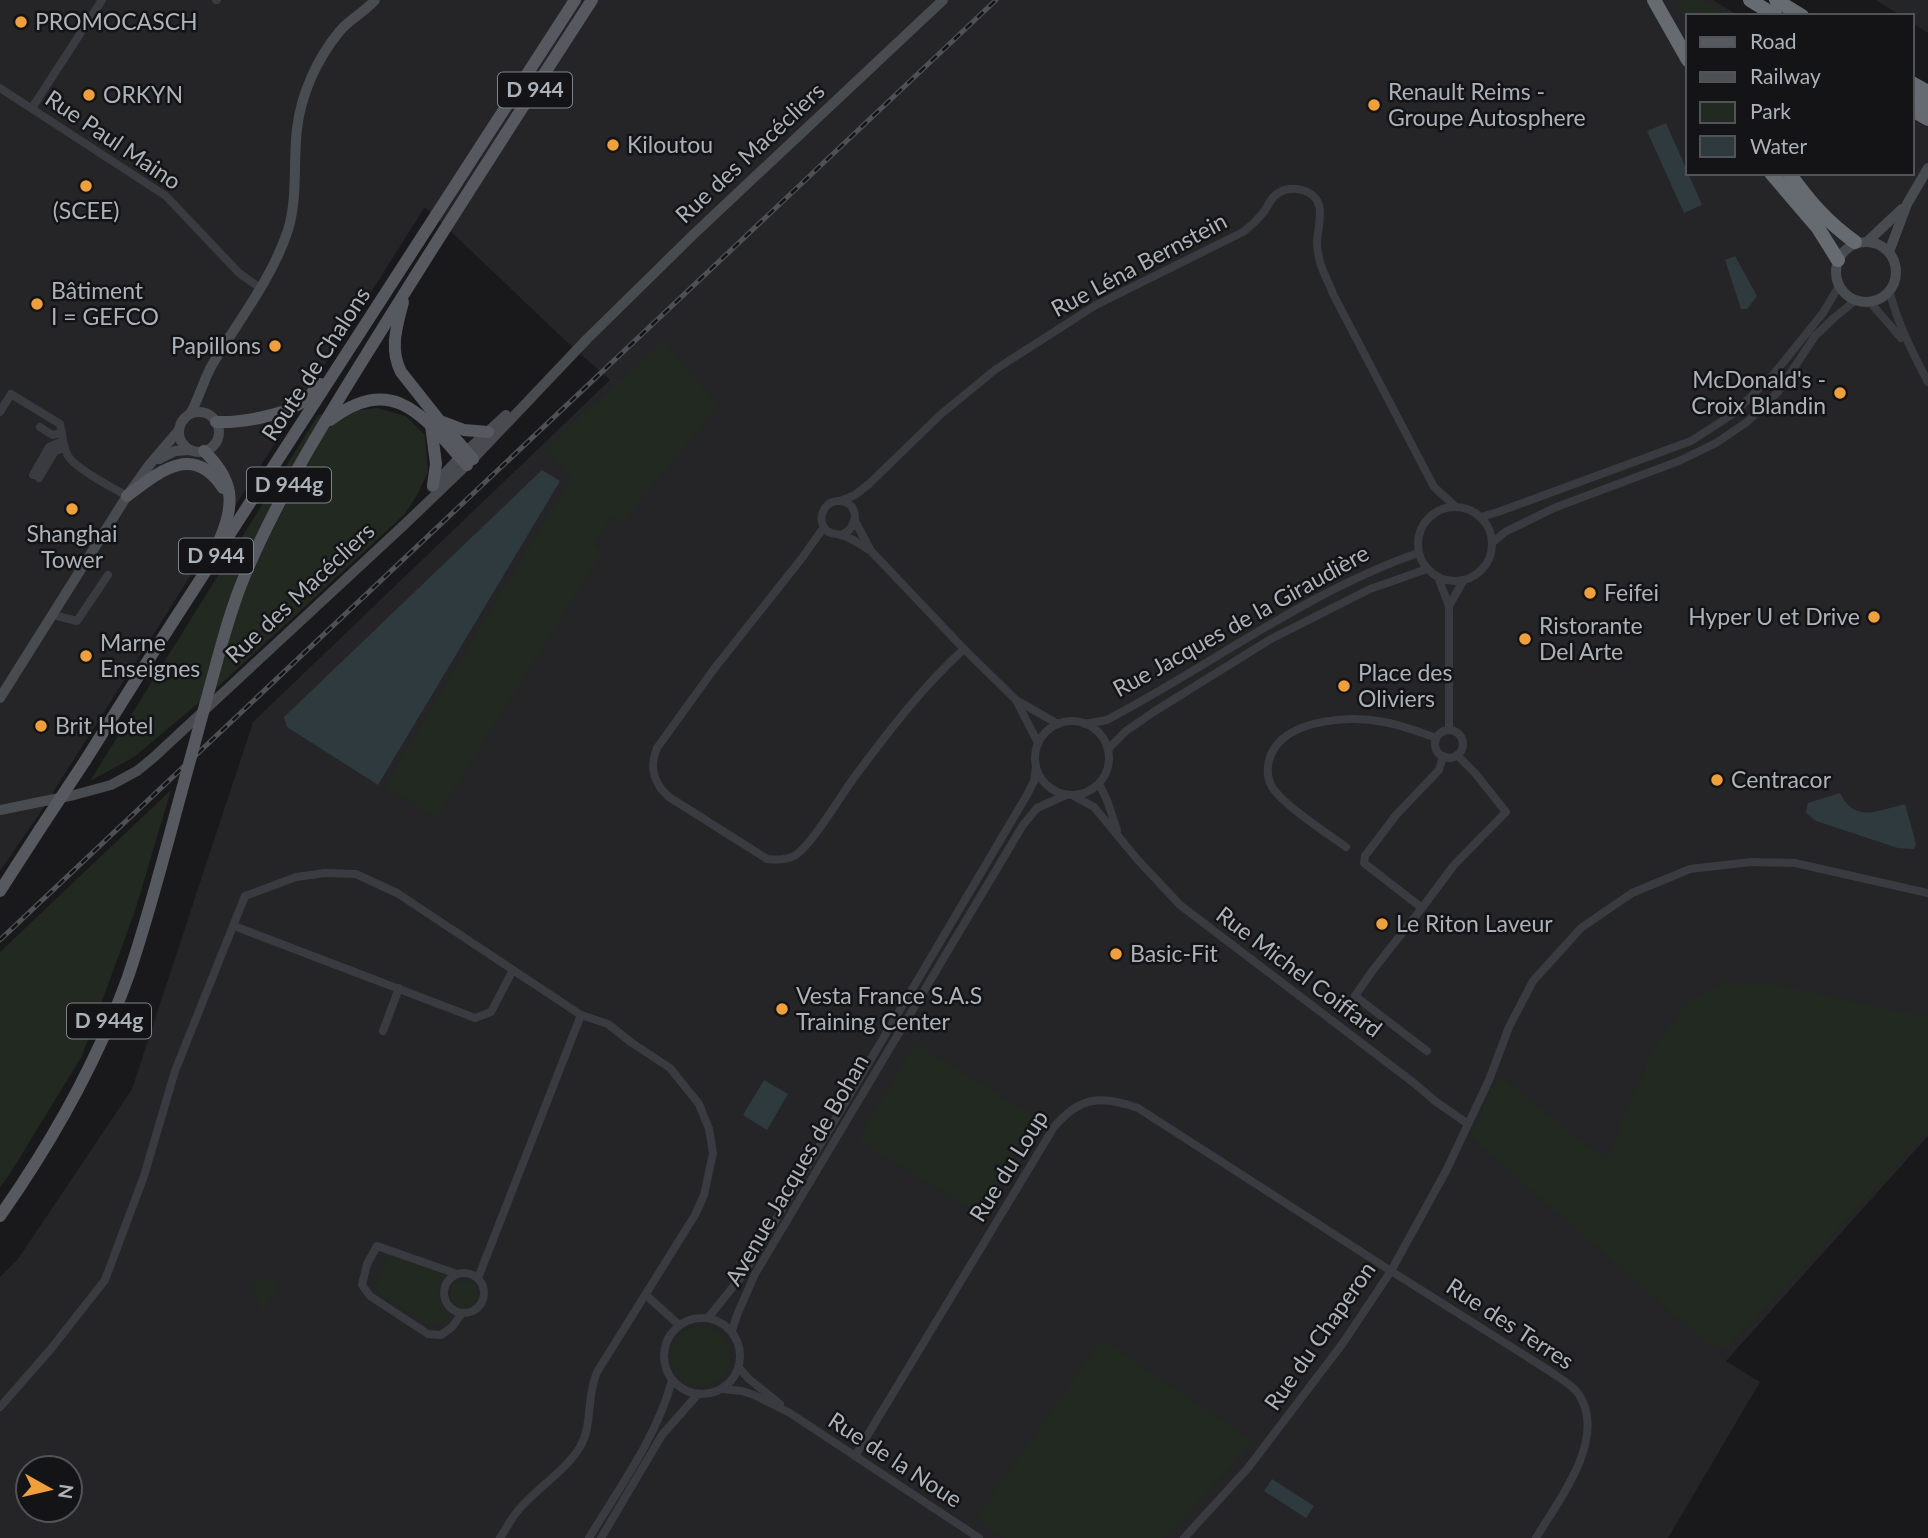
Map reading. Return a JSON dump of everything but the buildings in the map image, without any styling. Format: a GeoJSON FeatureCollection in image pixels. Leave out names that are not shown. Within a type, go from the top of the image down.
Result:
{"type":"FeatureCollection","features":[{"type":"Feature","properties":{"kind":"highway"},"geometry":{"type":"LineString","coordinates":[[1654,0],[1686,56]]}},
{"type":"Feature","properties":{"kind":"highway"},"geometry":{"type":"LineString","coordinates":[[1750,0],[1773,14]]}},
{"type":"Feature","properties":{"kind":"highway"},"geometry":{"type":"LineString","coordinates":[[1776,0],[1799,14]]}},
{"type":"Feature","properties":{"kind":"highway"},"geometry":{"type":"LineString","coordinates":[[1920,90],[1928,107]]}},
{"type":"Feature","properties":{"kind":"highway"},"geometry":{"type":"LineString","coordinates":[[1773,175],[1818,228],[1838,260]]}},
{"type":"Feature","properties":{"kind":"highway"},"geometry":{"type":"LineString","coordinates":[[1790,175],[1813,206],[1835,228],[1861,242]]}},
{"type":"Feature","properties":{"kind":"main road","name":"Route de Chalons"},"geometry":{"type":"LineString","coordinates":[[0,891],[575,0]]}},
{"type":"Feature","properties":{"kind":"main road","name":"Route de Chalons"},"geometry":{"type":"LineString","coordinates":[[0,1216],[53,1135],[75,1095],[127,979],[146,920],[232,608],[271,518],[324,424],[405,292],[592,0]]}},
{"type":"Feature","properties":{"kind":"main road"},"geometry":{"type":"LineString","coordinates":[[405,292],[394,340],[401,372],[435,423],[467,458]]}},
{"type":"Feature","properties":{"kind":"main road"},"geometry":{"type":"LineString","coordinates":[[213,418],[233,422],[285,411],[303,402],[349,352]]}},
{"type":"Feature","properties":{"kind":"main road"},"geometry":{"type":"LineString","coordinates":[[324,424],[342,410],[374,400],[406,405],[435,423],[488,432]]}},
{"type":"Feature","properties":{"kind":"main road"},"geometry":{"type":"LineString","coordinates":[[433,485],[436,464],[435,423]]}},
{"type":"Feature","properties":{"kind":"main road"},"geometry":{"type":"LineString","coordinates":[[156,648],[228,520],[229,488],[221,470],[197,451]]}},
{"type":"Feature","properties":{"kind":"main road"},"geometry":{"type":"LineString","coordinates":[[127,496],[154,476],[187,463],[210,471],[223,488],[230,505]]}},
{"type":"Feature","properties":{"kind":"street"},"geometry":{"type":"LineString","coordinates":[[32,108],[102,0]]}},
{"type":"Feature","properties":{"kind":"street"},"geometry":{"type":"LineString","coordinates":[[0,698],[127,496],[190,414],[209,369],[278,258],[289,226],[294,197],[297,128],[314,70],[340,30],[375,0]]}},
{"type":"Feature","properties":{"kind":"street","name":"Rue des Macécliers"},"geometry":{"type":"LineString","coordinates":[[0,810],[111,785],[137,771],[404,525],[467,458],[694,234],[943,0]]}},
{"type":"Feature","properties":{"kind":"street","name":"Rue Paul Maino"},"geometry":{"type":"LineString","coordinates":[[0,88],[166,196],[239,273],[260,288]]}},
{"type":"Feature","properties":{"kind":"street"},"geometry":{"type":"LineString","coordinates":[[1889,251],[1906,204],[1928,168]]}},
{"type":"Feature","properties":{"kind":"street","name":"Rue Léna Bernstein"},"geometry":{"type":"LineString","coordinates":[[840,501],[855,495],[869,484],[940,415],[996,369],[1096,305],[1244,232],[1265,211],[1273,196],[1291,189],[1305,191],[1319,205],[1319,262],[1333,294],[1434,487],[1456,507]]}},
{"type":"Feature","properties":{"kind":"street"},"geometry":{"type":"LineString","coordinates":[[1861,242],[1880,243],[1895,261],[1893,286],[1876,301],[1850,299],[1836,281],[1835,269],[1845,248],[1861,242],[1906,204]]}},
{"type":"Feature","properties":{"kind":"street"},"geometry":{"type":"LineString","coordinates":[[1480,517],[1691,441],[1733,414],[1773,375],[1823,313],[1839,286]]}},
{"type":"Feature","properties":{"kind":"street"},"geometry":{"type":"LineString","coordinates":[[1889,290],[1908,345],[1928,382]]}},
{"type":"Feature","properties":{"kind":"street"},"geometry":{"type":"LineString","coordinates":[[1492,544],[1505,532],[1554,508],[1679,461],[1716,443],[1747,422],[1778,392],[1815,336],[1856,300]]}},
{"type":"Feature","properties":{"kind":"street"},"geometry":{"type":"LineString","coordinates":[[1869,301],[1908,345]]}},
{"type":"Feature","properties":{"kind":"street","name":"Rue des Macécliers"},"geometry":{"type":"LineString","coordinates":[[404,525],[433,485],[467,458],[488,432],[587,339]]}},
{"type":"Feature","properties":{"kind":"street"},"geometry":{"type":"LineString","coordinates":[[150,464],[175,451],[197,451],[213,446],[219,432],[201,393]]}},
{"type":"Feature","properties":{"kind":"street"},"geometry":{"type":"LineString","coordinates":[[0,412],[11,394],[60,424],[69,458],[127,496]]}},
{"type":"Feature","properties":{"kind":"street"},"geometry":{"type":"LineString","coordinates":[[190,414],[200,412],[213,418]]}},
{"type":"Feature","properties":{"kind":"street"},"geometry":{"type":"LineString","coordinates":[[40,428],[63,441]]}},
{"type":"Feature","properties":{"kind":"street"},"geometry":{"type":"LineString","coordinates":[[179,430],[181,442],[197,451]]}},
{"type":"Feature","properties":{"kind":"street"},"geometry":{"type":"LineString","coordinates":[[36,476],[49,447],[63,441]]}},
{"type":"Feature","properties":{"kind":"street"},"geometry":{"type":"LineString","coordinates":[[871,551],[841,535],[830,533],[821,520],[824,509],[832,502],[840,501],[850,506],[871,551],[964,649],[1016,700],[1058,724]]}},
{"type":"Feature","properties":{"kind":"street"},"geometry":{"type":"LineString","coordinates":[[1447,507],[1462,507],[1480,517],[1492,537],[1486,566],[1463,581],[1447,581],[1423,565],[1418,553],[1417,537],[1422,524],[1433,513],[1447,507]]}},
{"type":"Feature","properties":{"kind":"street"},"geometry":{"type":"LineString","coordinates":[[841,535],[850,530],[855,521]]}},
{"type":"Feature","properties":{"kind":"street"},"geometry":{"type":"LineString","coordinates":[[824,527],[714,669],[657,748],[653,758],[653,775],[669,797],[767,859],[794,856],[810,840],[854,777],[904,713],[964,649]]}},
{"type":"Feature","properties":{"kind":"street","name":"Rue Jacques de la Giraudière"},"geometry":{"type":"LineString","coordinates":[[1085,724],[1107,720],[1303,605],[1385,565],[1418,553]]}},
{"type":"Feature","properties":{"kind":"street","name":"Rue Jacques de la Giraudière"},"geometry":{"type":"LineString","coordinates":[[1108,749],[1126,731],[1155,711],[1271,639],[1370,589],[1427,569]]}},
{"type":"Feature","properties":{"kind":"street"},"geometry":{"type":"LineString","coordinates":[[53,615],[77,621],[108,575]]}},
{"type":"Feature","properties":{"kind":"street"},"geometry":{"type":"LineString","coordinates":[[1438,577],[1449,606],[1449,730]]}},
{"type":"Feature","properties":{"kind":"street"},"geometry":{"type":"LineString","coordinates":[[1449,606],[1463,581]]}},
{"type":"Feature","properties":{"kind":"street"},"geometry":{"type":"LineString","coordinates":[[1016,700],[1038,744]]}},
{"type":"Feature","properties":{"kind":"street"},"geometry":{"type":"LineString","coordinates":[[1346,847],[1296,810],[1272,786],[1268,777],[1268,765],[1280,740],[1298,729],[1354,719],[1409,728],[1436,738]]}},
{"type":"Feature","properties":{"kind":"street"},"geometry":{"type":"LineString","coordinates":[[1058,724],[1085,724],[1095,729],[1108,749],[1106,773],[1099,784],[1083,794],[1056,792],[1047,786],[1036,767],[1038,744],[1043,736],[1058,724]]}},
{"type":"Feature","properties":{"kind":"street"},"geometry":{"type":"LineString","coordinates":[[1449,730],[1462,739],[1461,750],[1452,757],[1443,756],[1436,749],[1436,738],[1449,730]]}},
{"type":"Feature","properties":{"kind":"street"},"geometry":{"type":"LineString","coordinates":[[1427,1051],[1355,996],[1454,864],[1506,813],[1475,773],[1457,755]]}},
{"type":"Feature","properties":{"kind":"street"},"geometry":{"type":"LineString","coordinates":[[1422,908],[1364,863],[1365,856],[1396,815],[1439,770],[1443,756]]}},
{"type":"Feature","properties":{"kind":"street","name":"Avenue Jacques de Bohan"},"geometry":{"type":"LineString","coordinates":[[708,1318],[745,1272],[1034,781],[1036,767]]}},
{"type":"Feature","properties":{"kind":"street","name":"Rue Michel Coiffard"},"geometry":{"type":"LineString","coordinates":[[1099,784],[1119,836]]}},
{"type":"Feature","properties":{"kind":"street","name":"Avenue Jacques de Bohan"},"geometry":{"type":"LineString","coordinates":[[732,1331],[755,1274],[1023,825],[1037,808],[1070,795]]}},
{"type":"Feature","properties":{"kind":"street","name":"Rue Michel Coiffard"},"geometry":{"type":"LineString","coordinates":[[1070,795],[1094,807],[1180,905],[1468,1124]]}},
{"type":"Feature","properties":{"kind":"street","name":"Rue du Chaperon"},"geometry":{"type":"LineString","coordinates":[[1184,1538],[1256,1458],[1343,1343],[1391,1271],[1446,1171],[1489,1080],[1509,1027],[1533,981],[1581,928],[1632,893],[1690,869],[1751,862],[1795,863],[1928,893]]}},
{"type":"Feature","properties":{"kind":"street"},"geometry":{"type":"LineString","coordinates":[[0,1407],[50,1350],[105,1280],[144,1175],[175,1071],[245,896],[296,877],[325,873],[356,874],[397,893],[581,1015],[608,1024],[670,1068],[699,1104],[709,1129],[713,1153],[704,1195],[695,1215],[597,1372],[592,1383],[587,1427],[580,1446],[521,1506],[500,1538]]}},
{"type":"Feature","properties":{"kind":"street"},"geometry":{"type":"LineString","coordinates":[[233,926],[475,1018],[491,1012],[513,970]]}},
{"type":"Feature","properties":{"kind":"street"},"geometry":{"type":"LineString","coordinates":[[383,1031],[399,989]]}},
{"type":"Feature","properties":{"kind":"street"},"geometry":{"type":"LineString","coordinates":[[478,1278],[581,1015]]}},
{"type":"Feature","properties":{"kind":"street","name":"Rue du Loup"},"geometry":{"type":"LineString","coordinates":[[855,1456],[1054,1127],[1065,1113],[1082,1103],[1102,1099],[1120,1101],[1138,1108],[1391,1271]]}},
{"type":"Feature","properties":{"kind":"street"},"geometry":{"type":"LineString","coordinates":[[457,1274],[446,1283],[444,1296],[450,1308],[462,1313],[471,1312],[482,1303],[484,1290],[478,1278],[468,1273],[457,1274],[377,1246],[367,1264],[362,1285],[370,1296],[428,1334],[441,1335],[462,1313]]}},
{"type":"Feature","properties":{"kind":"street","name":"Rue des Terres"},"geometry":{"type":"LineString","coordinates":[[1391,1271],[1548,1370],[1566,1382],[1581,1397],[1589,1430],[1587,1446],[1536,1538]]}},
{"type":"Feature","properties":{"kind":"street"},"geometry":{"type":"LineString","coordinates":[[646,1295],[679,1325]]}},
{"type":"Feature","properties":{"kind":"street"},"geometry":{"type":"LineString","coordinates":[[708,1318],[732,1331],[740,1349],[739,1368],[732,1380],[722,1389],[698,1394],[685,1390],[672,1380],[664,1362],[664,1351],[672,1332],[679,1325],[688,1320],[708,1318]]}},
{"type":"Feature","properties":{"kind":"street"},"geometry":{"type":"LineString","coordinates":[[739,1368],[790,1413]]}},
{"type":"Feature","properties":{"kind":"street"},"geometry":{"type":"LineString","coordinates":[[589,1538],[652,1432],[672,1380]]}},
{"type":"Feature","properties":{"kind":"street"},"geometry":{"type":"LineString","coordinates":[[722,1389],[754,1395],[790,1413]]}},
{"type":"Feature","properties":{"kind":"street"},"geometry":{"type":"LineString","coordinates":[[601,1538],[662,1435],[698,1394]]}},
{"type":"Feature","properties":{"kind":"street","name":"Rue de la Noue"},"geometry":{"type":"LineString","coordinates":[[790,1413],[979,1538]]}},
{"type":"Feature","properties":{"kind":"shaded area"},"geometry":{"type":"Polygon","coordinates":[[[0,0],[1713,0],[1736,14],[1686,14],[1686,175],[1914,175],[1914,119],[1928,127],[1928,1136],[1726,1361],[1760,1382],[1668,1538],[0,1538],[0,1277],[18,1259],[132,1089],[253,722],[610,380],[425,207],[38,816],[0,871],[0,0]]]}},
{"type":"Feature","properties":{"kind":"shaded area"},"geometry":{"type":"Polygon","coordinates":[[[1876,0],[1928,0],[1928,33],[1914,24],[1914,14],[1898,14],[1876,0]]]}},
{"type":"Feature","properties":{"kind":"green space"},"geometry":{"type":"Polygon","coordinates":[[[1677,0],[1703,0],[1722,12],[1686,14],[1686,17],[1677,0]]]}},
{"type":"Feature","properties":{"kind":"green space"},"geometry":{"type":"Polygon","coordinates":[[[663,341],[718,405],[622,524],[613,516],[594,544],[603,551],[437,817],[384,787],[571,478],[546,448],[663,341]]]}},
{"type":"Feature","properties":{"kind":"green space"},"geometry":{"type":"Polygon","coordinates":[[[377,408],[406,416],[425,435],[428,472],[405,514],[221,684],[134,757],[90,781],[318,415],[377,408]]]}},
{"type":"Feature","properties":{"kind":"green space"},"geometry":{"type":"Polygon","coordinates":[[[171,790],[135,911],[82,1056],[0,1187],[0,952],[171,790]]]}},
{"type":"Feature","properties":{"kind":"green space"},"geometry":{"type":"Polygon","coordinates":[[[1725,983],[1774,984],[1928,1016],[1928,1132],[1728,1347],[1711,1346],[1470,1137],[1499,1075],[1606,1160],[1654,1047],[1688,1002],[1725,983]]]}},
{"type":"Feature","properties":{"kind":"green space"},"geometry":{"type":"Polygon","coordinates":[[[915,1043],[1037,1118],[981,1215],[858,1140],[915,1043]]]}},
{"type":"Feature","properties":{"kind":"green space"},"geometry":{"type":"Polygon","coordinates":[[[394,1254],[447,1274],[440,1286],[439,1296],[452,1316],[440,1325],[431,1326],[376,1291],[381,1271],[394,1254]]]}},
{"type":"Feature","properties":{"kind":"green space"},"geometry":{"type":"Polygon","coordinates":[[[263,1277],[280,1284],[265,1308],[260,1310],[251,1285],[263,1277]]]}},
{"type":"Feature","properties":{"kind":"green space"},"geometry":{"type":"Polygon","coordinates":[[[464,1280],[474,1284],[478,1294],[474,1304],[464,1308],[454,1304],[450,1294],[454,1284],[464,1280]]]}},
{"type":"Feature","properties":{"kind":"green space"},"geometry":{"type":"Polygon","coordinates":[[[701,1326],[718,1331],[726,1339],[731,1356],[726,1373],[718,1381],[701,1386],[684,1381],[676,1373],[671,1356],[676,1339],[684,1331],[701,1326]]]}},
{"type":"Feature","properties":{"kind":"green space"},"geometry":{"type":"Polygon","coordinates":[[[1102,1339],[1253,1441],[1165,1538],[1004,1538],[976,1519],[1102,1339]]]}},
{"type":"Feature","properties":{"kind":"water"},"geometry":{"type":"Polygon","coordinates":[[[1666,123],[1686,169],[1686,175],[1689,175],[1702,205],[1684,213],[1647,131],[1666,123]]]}},
{"type":"Feature","properties":{"kind":"water"},"geometry":{"type":"Polygon","coordinates":[[[1735,256],[1757,296],[1747,309],[1741,309],[1725,260],[1735,256]]]}},
{"type":"Feature","properties":{"kind":"water"},"geometry":{"type":"Polygon","coordinates":[[[542,470],[560,481],[378,785],[287,727],[284,717],[542,470]]]}},
{"type":"Feature","properties":{"kind":"water"},"geometry":{"type":"Polygon","coordinates":[[[1840,793],[1846,803],[1860,812],[1905,804],[1916,844],[1914,849],[1898,848],[1816,821],[1806,813],[1808,803],[1840,793]]]}},
{"type":"Feature","properties":{"kind":"water"},"geometry":{"type":"Polygon","coordinates":[[[764,1080],[788,1094],[767,1130],[743,1115],[764,1080]]]}},
{"type":"Feature","properties":{"kind":"water"},"geometry":{"type":"Polygon","coordinates":[[[1272,1479],[1314,1506],[1306,1518],[1264,1491],[1272,1479]]]}},
{"type":"Feature","properties":{"kind":"railway"},"geometry":{"type":"LineString","coordinates":[[0,940],[996,0]]}},
{"type":"Feature","properties":{"kind":"place","name":"PROMOCASCH"},"geometry":{"type":"Point","coordinates":[21,22]}},
{"type":"Feature","properties":{"kind":"place","name":"ORKYN"},"geometry":{"type":"Point","coordinates":[89,95]}},
{"type":"Feature","properties":{"kind":"place","name":"Renault Reims - Groupe Autosphere"},"geometry":{"type":"Point","coordinates":[1374,105]}},
{"type":"Feature","properties":{"kind":"place","name":"Kiloutou"},"geometry":{"type":"Point","coordinates":[613,145]}},
{"type":"Feature","properties":{"kind":"place","name":"(SCEE)"},"geometry":{"type":"Point","coordinates":[86,186]}},
{"type":"Feature","properties":{"kind":"place","name":"Bâtiment I = GEFCO"},"geometry":{"type":"Point","coordinates":[37,304]}},
{"type":"Feature","properties":{"kind":"place","name":"Papillons"},"geometry":{"type":"Point","coordinates":[275,346]}},
{"type":"Feature","properties":{"kind":"place","name":"McDonald's - Croix Blandin"},"geometry":{"type":"Point","coordinates":[1840,393]}},
{"type":"Feature","properties":{"kind":"place","name":"Shanghai Tower"},"geometry":{"type":"Point","coordinates":[72,509]}},
{"type":"Feature","properties":{"kind":"place","name":"Feifei"},"geometry":{"type":"Point","coordinates":[1590,593]}},
{"type":"Feature","properties":{"kind":"place","name":"Hyper U et Drive"},"geometry":{"type":"Point","coordinates":[1874,617]}},
{"type":"Feature","properties":{"kind":"place","name":"Ristorante Del Arte"},"geometry":{"type":"Point","coordinates":[1525,639]}},
{"type":"Feature","properties":{"kind":"place","name":"Marne Enseignes"},"geometry":{"type":"Point","coordinates":[86,656]}},
{"type":"Feature","properties":{"kind":"place","name":"Place des Oliviers"},"geometry":{"type":"Point","coordinates":[1344,686]}},
{"type":"Feature","properties":{"kind":"place","name":"Brit Hotel"},"geometry":{"type":"Point","coordinates":[41,726]}},
{"type":"Feature","properties":{"kind":"place","name":"Centracor"},"geometry":{"type":"Point","coordinates":[1717,780]}},
{"type":"Feature","properties":{"kind":"place","name":"Le Riton Laveur"},"geometry":{"type":"Point","coordinates":[1382,924]}},
{"type":"Feature","properties":{"kind":"place","name":"Basic-Fit"},"geometry":{"type":"Point","coordinates":[1116,954]}},
{"type":"Feature","properties":{"kind":"place","name":"Vesta France S.A.S Training Center"},"geometry":{"type":"Point","coordinates":[782,1009]}}]}
